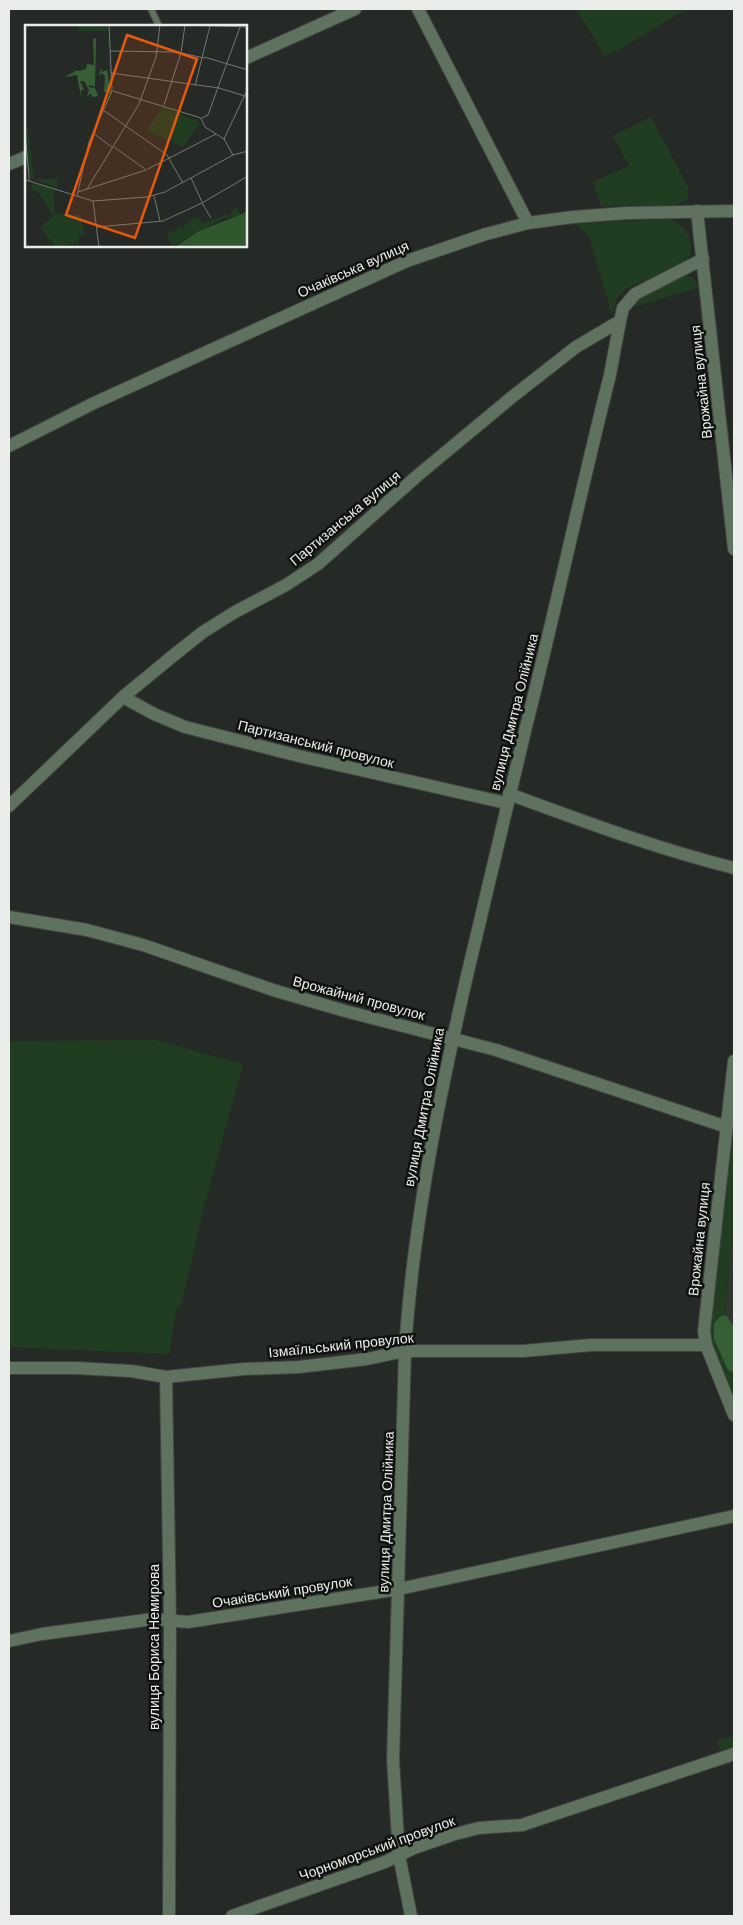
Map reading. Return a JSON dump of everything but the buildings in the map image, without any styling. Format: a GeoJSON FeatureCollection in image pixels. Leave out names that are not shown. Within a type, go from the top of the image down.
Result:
{"type":"FeatureCollection","features":[{"type":"Feature","properties":{"kind":"street"},"geometry":{"type":"LineString","coordinates":[[248,57],[355,9]]}},
{"type":"Feature","properties":{"kind":"street"},"geometry":{"type":"LineString","coordinates":[[418,9],[528,223]]}},
{"type":"Feature","properties":{"kind":"street"},"geometry":{"type":"LineString","coordinates":[[9,164],[25,157]]}},
{"type":"Feature","properties":{"kind":"street","name":"Врожайна вулиця"},"geometry":{"type":"LineString","coordinates":[[697,211],[734,549]]}},
{"type":"Feature","properties":{"kind":"street","name":"Очаківська вулиця"},"geometry":{"type":"LineString","coordinates":[[9,446],[94,403],[407,261],[486,234],[528,223],[573,217],[734,211]]}},
{"type":"Feature","properties":{"kind":"street"},"geometry":{"type":"LineString","coordinates":[[620,321],[623,308],[635,294],[703,260]]}},
{"type":"Feature","properties":{"kind":"street","name":"Партизанська вулиця"},"geometry":{"type":"LineString","coordinates":[[9,806],[123,697],[203,632],[235,612],[286,585],[318,564],[417,476],[512,397],[576,347],[620,321]]}},
{"type":"Feature","properties":{"kind":"street","name":"вулиця Дмитра Олійника"},"geometry":{"type":"LineString","coordinates":[[411,1916],[399,1855],[393,1760],[408,1301],[424,1183],[452,1039],[610,375],[620,321]]}},
{"type":"Feature","properties":{"kind":"street","name":"Партизанський провулок"},"geometry":{"type":"LineString","coordinates":[[123,697],[154,714],[185,727],[308,758],[508,798],[689,857],[734,868]]}},
{"type":"Feature","properties":{"kind":"street","name":"Врожайний провулок"},"geometry":{"type":"LineString","coordinates":[[9,917],[87,930],[143,945],[273,990],[345,1012],[513,1055],[727,1127]]}},
{"type":"Feature","properties":{"kind":"street","name":"Врожайна вулиця"},"geometry":{"type":"LineString","coordinates":[[734,1061],[704,1331],[706,1345],[734,1415]]}},
{"type":"Feature","properties":{"kind":"street","name":"Ізмаїльський провулок"},"geometry":{"type":"LineString","coordinates":[[9,1368],[131,1371],[166,1377],[244,1369],[299,1367],[367,1359],[405,1351],[523,1351],[591,1344],[706,1345]]}},
{"type":"Feature","properties":{"kind":"street","name":"вулиця Бориса Немирова"},"geometry":{"type":"LineString","coordinates":[[166,1377],[170,1620],[169,1916]]}},
{"type":"Feature","properties":{"kind":"street","name":"Очаківський провулок"},"geometry":{"type":"LineString","coordinates":[[9,1641],[42,1634],[153,1619],[188,1622],[399,1589],[734,1516]]}},
{"type":"Feature","properties":{"kind":"street","name":"Чорноморський провулок"},"geometry":{"type":"LineString","coordinates":[[232,1916],[386,1862],[399,1855],[455,1834],[478,1828],[522,1825],[734,1754]]}},
{"type":"Feature","properties":{"kind":"lane"},"geometry":{"type":"LineString","coordinates":[[151,9],[159,25]]}},
{"type":"Feature","properties":{"kind":"shaded area"},"geometry":{"type":"Polygon","coordinates":[[[734,1215],[734,1364],[723,1335],[734,1215]]]}},
{"type":"Feature","properties":{"kind":"green space"},"geometry":{"type":"Polygon","coordinates":[[[577,9],[686,9],[624,47],[604,56],[577,9]]]}},
{"type":"Feature","properties":{"kind":"green space"},"geometry":{"type":"Polygon","coordinates":[[[651,117],[688,187],[688,199],[679,204],[672,205],[601,206],[593,182],[629,166],[613,136],[651,117]]]}},
{"type":"Feature","properties":{"kind":"green space"},"geometry":{"type":"Polygon","coordinates":[[[668,219],[680,225],[687,233],[690,243],[690,256],[682,264],[625,289],[616,300],[612,315],[589,236],[575,224],[668,219]]]}},
{"type":"Feature","properties":{"kind":"green space"},"geometry":{"type":"Polygon","coordinates":[[[686,276],[694,278],[699,287],[628,309],[639,297],[647,292],[686,276]]]}},
{"type":"Feature","properties":{"kind":"green space"},"geometry":{"type":"Polygon","coordinates":[[[155,1040],[243,1064],[204,1206],[181,1306],[177,1306],[169,1354],[9,1347],[9,1041],[155,1040]]]}},
{"type":"Feature","properties":{"kind":"green space"},"geometry":{"type":"Polygon","coordinates":[[[734,1107],[734,1215],[723,1335],[734,1364],[734,1400],[712,1343],[710,1332],[734,1107]]]}},
{"type":"Feature","properties":{"kind":"green space"},"geometry":{"type":"Polygon","coordinates":[[[726,1315],[734,1327],[734,1373],[728,1370],[714,1339],[714,1323],[721,1316],[726,1315]]]}},
{"type":"Feature","properties":{"kind":"green space"},"geometry":{"type":"Polygon","coordinates":[[[734,1736],[734,1748],[728,1751],[720,1750],[717,1741],[734,1736]]]}}]}
